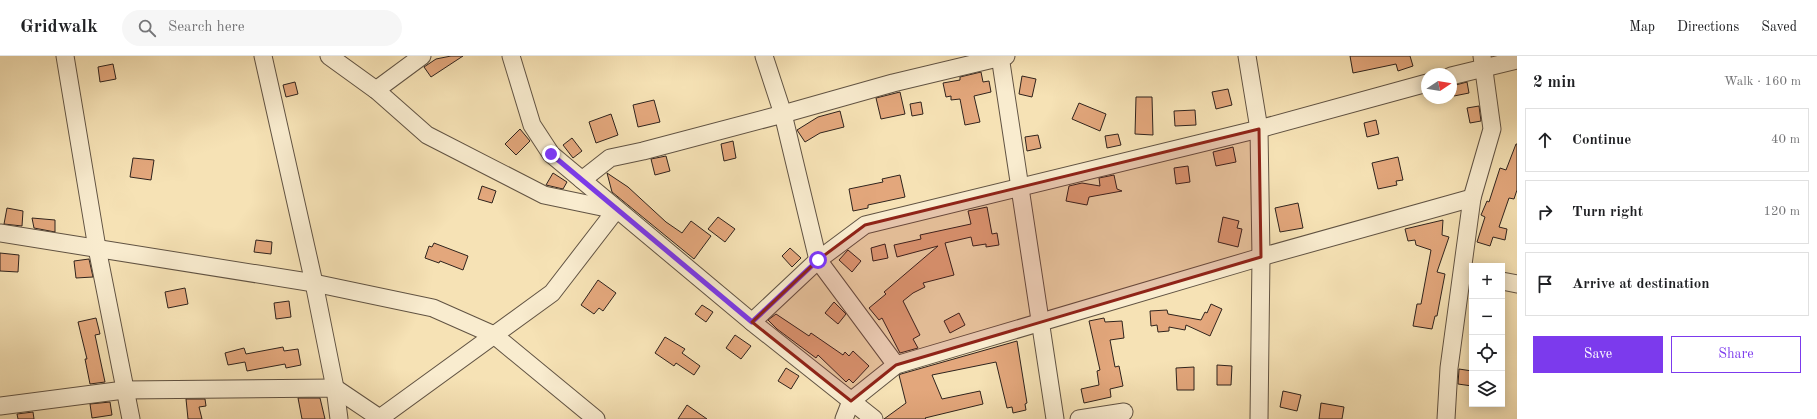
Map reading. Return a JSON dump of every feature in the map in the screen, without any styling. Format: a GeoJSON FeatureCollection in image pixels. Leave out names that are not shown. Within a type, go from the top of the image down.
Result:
{"type":"FeatureCollection","features":[{"type":"Feature","properties":{"kind":"street"},"geometry":{"type":"LineString","coordinates":[[65,56],[97,248],[124,390],[131,419]]}},
{"type":"Feature","properties":{"kind":"street"},"geometry":{"type":"LineString","coordinates":[[263,56],[314,283],[340,419]]}},
{"type":"Feature","properties":{"kind":"street"},"geometry":{"type":"LineString","coordinates":[[329,56],[376,90],[428,135],[544,195],[616,210]]}},
{"type":"Feature","properties":{"kind":"street"},"geometry":{"type":"LineString","coordinates":[[376,90],[420,56]]}},
{"type":"Feature","properties":{"kind":"street"},"geometry":{"type":"LineString","coordinates":[[512,56],[532,125],[551,154],[616,210],[752,322],[874,419]]}},
{"type":"Feature","properties":{"kind":"street"},"geometry":{"type":"LineString","coordinates":[[764,56],[783,114],[818,260],[896,365]]}},
{"type":"Feature","properties":{"kind":"street"},"geometry":{"type":"LineString","coordinates":[[582,180],[610,158],[643,151],[783,114],[893,82],[1002,56],[1040,322],[1056,419]]}},
{"type":"Feature","properties":{"kind":"street"},"geometry":{"type":"LineString","coordinates":[[1247,56],[1259,129],[1261,257],[1259,419]]}},
{"type":"Feature","properties":{"kind":"street"},"geometry":{"type":"LineString","coordinates":[[1457,73],[1483,61],[1517,60]]}},
{"type":"Feature","properties":{"kind":"street"},"geometry":{"type":"LineString","coordinates":[[1446,419],[1449,368],[1467,273],[1472,198],[1492,129],[1483,61]]}},
{"type":"Feature","properties":{"kind":"street"},"geometry":{"type":"LineString","coordinates":[[752,322],[818,260],[865,225],[1259,129],[1421,85]]}},
{"type":"Feature","properties":{"kind":"street"},"geometry":{"type":"LineString","coordinates":[[844,419],[852,401],[896,365],[1261,257],[1472,198]]}},
{"type":"Feature","properties":{"kind":"street"},"geometry":{"type":"LineString","coordinates":[[0,406],[124,390],[335,388],[380,419],[552,293],[616,210]]}},
{"type":"Feature","properties":{"kind":"street"},"geometry":{"type":"LineString","coordinates":[[0,234],[314,283],[432,308],[494,335],[596,419]]}},
{"type":"Feature","properties":{"kind":"street"},"geometry":{"type":"LineString","coordinates":[[1505,282],[1517,284]]}},
{"type":"Feature","properties":{"kind":"street"},"geometry":{"type":"LineString","coordinates":[[1079,419],[1124,412]]}},
{"type":"Feature","properties":{"kind":"highlighted area"},"geometry":{"type":"Polygon","coordinates":[[[1259,129],[1261,257],[896,365],[851,401],[752,322],[818,260],[865,225],[1259,129]]]}},
{"type":"Feature","properties":{"kind":"building"},"geometry":{"type":"Polygon","coordinates":[[[451,56],[463,56],[431,77],[424,67],[436,59],[451,56]]]}},
{"type":"Feature","properties":{"kind":"building"},"geometry":{"type":"Polygon","coordinates":[[[1350,56],[1410,56],[1413,66],[1398,71],[1396,64],[1353,73],[1350,56]]]}},
{"type":"Feature","properties":{"kind":"building"},"geometry":{"type":"Polygon","coordinates":[[[113,64],[116,79],[100,82],[98,67],[113,64]]]}},
{"type":"Feature","properties":{"kind":"building"},"geometry":{"type":"Polygon","coordinates":[[[981,72],[983,82],[989,81],[991,92],[974,96],[980,122],[965,125],[960,99],[951,100],[951,96],[946,97],[943,83],[960,80],[960,77],[981,72]]]}},
{"type":"Feature","properties":{"kind":"building"},"geometry":{"type":"Polygon","coordinates":[[[1022,76],[1036,79],[1032,97],[1019,94],[1022,76]]]}},
{"type":"Feature","properties":{"kind":"building"},"geometry":{"type":"Polygon","coordinates":[[[295,82],[298,94],[286,97],[283,85],[295,82]]]}},
{"type":"Feature","properties":{"kind":"building"},"geometry":{"type":"Polygon","coordinates":[[[1467,82],[1469,93],[1457,95],[1457,85],[1467,82]]]}},
{"type":"Feature","properties":{"kind":"building"},"geometry":{"type":"Polygon","coordinates":[[[1228,89],[1232,105],[1216,109],[1212,92],[1228,89]]]}},
{"type":"Feature","properties":{"kind":"building"},"geometry":{"type":"Polygon","coordinates":[[[900,92],[905,114],[881,119],[876,98],[900,92]]]}},
{"type":"Feature","properties":{"kind":"building"},"geometry":{"type":"Polygon","coordinates":[[[1136,97],[1152,97],[1153,135],[1135,134],[1136,97]]]}},
{"type":"Feature","properties":{"kind":"building"},"geometry":{"type":"Polygon","coordinates":[[[654,100],[660,122],[638,127],[633,105],[654,100]]]}},
{"type":"Feature","properties":{"kind":"building"},"geometry":{"type":"Polygon","coordinates":[[[921,102],[923,114],[912,116],[910,104],[921,102]]]}},
{"type":"Feature","properties":{"kind":"building"},"geometry":{"type":"Polygon","coordinates":[[[1079,103],[1106,114],[1100,131],[1072,119],[1079,103]]]}},
{"type":"Feature","properties":{"kind":"building"},"geometry":{"type":"Polygon","coordinates":[[[1479,106],[1481,121],[1470,123],[1467,108],[1479,106]]]}},
{"type":"Feature","properties":{"kind":"building"},"geometry":{"type":"Polygon","coordinates":[[[1195,110],[1196,125],[1175,126],[1174,111],[1195,110]]]}},
{"type":"Feature","properties":{"kind":"building"},"geometry":{"type":"Polygon","coordinates":[[[840,111],[844,127],[820,133],[805,142],[797,130],[818,117],[840,111]]]}},
{"type":"Feature","properties":{"kind":"building"},"geometry":{"type":"Polygon","coordinates":[[[611,114],[618,135],[596,143],[589,122],[611,114]]]}},
{"type":"Feature","properties":{"kind":"building"},"geometry":{"type":"Polygon","coordinates":[[[1376,120],[1379,134],[1367,137],[1364,123],[1376,120]]]}},
{"type":"Feature","properties":{"kind":"building"},"geometry":{"type":"Polygon","coordinates":[[[520,129],[530,141],[516,155],[505,144],[520,129]]]}},
{"type":"Feature","properties":{"kind":"building"},"geometry":{"type":"Polygon","coordinates":[[[1118,134],[1121,145],[1107,148],[1105,136],[1118,134]]]}},
{"type":"Feature","properties":{"kind":"building"},"geometry":{"type":"Polygon","coordinates":[[[1038,135],[1041,148],[1027,151],[1025,137],[1038,135]]]}},
{"type":"Feature","properties":{"kind":"building"},"geometry":{"type":"Polygon","coordinates":[[[572,138],[582,151],[573,158],[563,145],[572,138]]]}},
{"type":"Feature","properties":{"kind":"building"},"geometry":{"type":"Polygon","coordinates":[[[733,141],[736,158],[724,161],[721,144],[733,141]]]}},
{"type":"Feature","properties":{"kind":"building"},"geometry":{"type":"Polygon","coordinates":[[[1516,144],[1517,190],[1514,199],[1509,198],[1499,227],[1507,229],[1505,240],[1493,237],[1490,246],[1477,242],[1485,217],[1481,215],[1487,201],[1489,202],[1500,168],[1506,170],[1516,144]]]}},
{"type":"Feature","properties":{"kind":"building"},"geometry":{"type":"Polygon","coordinates":[[[1233,147],[1236,162],[1216,166],[1213,152],[1233,147]]]}},
{"type":"Feature","properties":{"kind":"building"},"geometry":{"type":"Polygon","coordinates":[[[666,156],[670,171],[655,175],[651,159],[666,156]]]}},
{"type":"Feature","properties":{"kind":"building"},"geometry":{"type":"Polygon","coordinates":[[[1398,157],[1403,180],[1396,181],[1397,185],[1378,189],[1372,163],[1398,157]]]}},
{"type":"Feature","properties":{"kind":"building"},"geometry":{"type":"Polygon","coordinates":[[[133,158],[154,160],[151,180],[130,177],[133,158]]]}},
{"type":"Feature","properties":{"kind":"building"},"geometry":{"type":"Polygon","coordinates":[[[1188,166],[1190,182],[1176,184],[1174,168],[1188,166]]]}},
{"type":"Feature","properties":{"kind":"building"},"geometry":{"type":"Polygon","coordinates":[[[553,173],[567,182],[563,189],[546,185],[553,173]]]}},
{"type":"Feature","properties":{"kind":"building"},"geometry":{"type":"Polygon","coordinates":[[[607,173],[628,187],[666,222],[682,233],[691,221],[711,236],[694,259],[612,192],[607,173]]]}},
{"type":"Feature","properties":{"kind":"building"},"geometry":{"type":"Polygon","coordinates":[[[900,175],[905,197],[868,205],[868,208],[853,211],[849,189],[883,182],[882,179],[900,175]]]}},
{"type":"Feature","properties":{"kind":"building"},"geometry":{"type":"Polygon","coordinates":[[[1114,175],[1117,189],[1122,191],[1089,197],[1087,205],[1066,201],[1069,186],[1082,183],[1100,186],[1099,178],[1114,175]]]}},
{"type":"Feature","properties":{"kind":"building"},"geometry":{"type":"Polygon","coordinates":[[[482,186],[496,191],[492,203],[478,199],[482,186]]]}},
{"type":"Feature","properties":{"kind":"building"},"geometry":{"type":"Polygon","coordinates":[[[1298,203],[1303,228],[1280,232],[1275,208],[1298,203]]]}},
{"type":"Feature","properties":{"kind":"building"},"geometry":{"type":"Polygon","coordinates":[[[987,207],[992,234],[997,233],[999,245],[986,247],[986,244],[973,246],[971,237],[945,243],[954,275],[923,283],[925,287],[913,293],[903,301],[920,335],[913,339],[918,348],[900,353],[882,318],[879,320],[869,308],[886,294],[884,292],[938,246],[897,257],[894,245],[921,239],[920,235],[971,224],[968,211],[987,207]]]}},
{"type":"Feature","properties":{"kind":"building"},"geometry":{"type":"Polygon","coordinates":[[[7,208],[23,211],[22,226],[4,224],[7,208]]]}},
{"type":"Feature","properties":{"kind":"building"},"geometry":{"type":"Polygon","coordinates":[[[718,217],[735,229],[725,242],[708,229],[718,217]]]}},
{"type":"Feature","properties":{"kind":"building"},"geometry":{"type":"Polygon","coordinates":[[[1223,217],[1239,221],[1237,228],[1242,229],[1238,247],[1218,242],[1223,217]]]}},
{"type":"Feature","properties":{"kind":"building"},"geometry":{"type":"Polygon","coordinates":[[[32,218],[55,220],[55,232],[34,228],[32,218]]]}},
{"type":"Feature","properties":{"kind":"building"},"geometry":{"type":"Polygon","coordinates":[[[1443,220],[1442,235],[1449,237],[1437,272],[1445,274],[1437,316],[1435,316],[1432,329],[1413,326],[1417,304],[1421,304],[1431,250],[1416,245],[1415,240],[1408,241],[1405,229],[1443,220]]]}},
{"type":"Feature","properties":{"kind":"building"},"geometry":{"type":"Polygon","coordinates":[[[256,240],[272,242],[271,254],[254,252],[256,240]]]}},
{"type":"Feature","properties":{"kind":"building"},"geometry":{"type":"Polygon","coordinates":[[[434,243],[468,256],[463,270],[440,261],[439,263],[425,258],[429,246],[432,247],[434,243]]]}},
{"type":"Feature","properties":{"kind":"building"},"geometry":{"type":"Polygon","coordinates":[[[885,244],[888,258],[873,261],[871,248],[885,244]]]}},
{"type":"Feature","properties":{"kind":"building"},"geometry":{"type":"Polygon","coordinates":[[[790,248],[801,258],[792,267],[782,256],[790,248]]]}},
{"type":"Feature","properties":{"kind":"building"},"geometry":{"type":"Polygon","coordinates":[[[848,250],[861,261],[852,272],[839,260],[848,250]]]}},
{"type":"Feature","properties":{"kind":"building"},"geometry":{"type":"Polygon","coordinates":[[[0,253],[19,255],[18,272],[0,271],[0,253]]]}},
{"type":"Feature","properties":{"kind":"building"},"geometry":{"type":"Polygon","coordinates":[[[89,259],[93,277],[76,278],[74,261],[89,259]]]}},
{"type":"Feature","properties":{"kind":"building"},"geometry":{"type":"Polygon","coordinates":[[[598,280],[616,293],[603,311],[599,308],[594,314],[581,305],[598,280]]]}},
{"type":"Feature","properties":{"kind":"building"},"geometry":{"type":"Polygon","coordinates":[[[185,288],[188,304],[168,308],[165,292],[185,288]]]}},
{"type":"Feature","properties":{"kind":"building"},"geometry":{"type":"Polygon","coordinates":[[[289,301],[291,317],[276,319],[274,303],[289,301]]]}},
{"type":"Feature","properties":{"kind":"building"},"geometry":{"type":"Polygon","coordinates":[[[834,302],[846,314],[838,324],[825,313],[834,302]]]}},
{"type":"Feature","properties":{"kind":"building"},"geometry":{"type":"Polygon","coordinates":[[[1211,304],[1222,309],[1210,336],[1186,325],[1185,330],[1169,327],[1169,331],[1158,332],[1157,325],[1151,326],[1150,311],[1167,310],[1168,314],[1201,320],[1205,312],[1207,313],[1211,304]]]}},
{"type":"Feature","properties":{"kind":"building"},"geometry":{"type":"Polygon","coordinates":[[[702,305],[713,312],[706,322],[695,314],[702,305]]]}},
{"type":"Feature","properties":{"kind":"building"},"geometry":{"type":"Polygon","coordinates":[[[959,313],[965,325],[950,333],[944,321],[959,313]]]}},
{"type":"Feature","properties":{"kind":"building"},"geometry":{"type":"Polygon","coordinates":[[[776,314],[809,336],[811,333],[843,355],[845,352],[849,356],[853,351],[869,366],[853,383],[849,379],[846,382],[818,355],[816,358],[777,329],[768,320],[776,314]]]}},
{"type":"Feature","properties":{"kind":"building"},"geometry":{"type":"Polygon","coordinates":[[[96,318],[100,334],[95,335],[105,382],[90,384],[85,359],[87,359],[78,322],[96,318]]]}},
{"type":"Feature","properties":{"kind":"building"},"geometry":{"type":"Polygon","coordinates":[[[1104,318],[1105,322],[1122,321],[1124,338],[1110,340],[1115,367],[1119,366],[1123,386],[1110,389],[1111,397],[1084,403],[1081,389],[1099,385],[1097,371],[1100,370],[1089,321],[1104,318]]]}},
{"type":"Feature","properties":{"kind":"building"},"geometry":{"type":"Polygon","coordinates":[[[735,335],[751,346],[741,359],[726,348],[735,335]]]}},
{"type":"Feature","properties":{"kind":"building"},"geometry":{"type":"Polygon","coordinates":[[[665,337],[685,349],[682,353],[700,366],[694,375],[676,363],[674,366],[655,353],[665,337]]]}},
{"type":"Feature","properties":{"kind":"building"},"geometry":{"type":"Polygon","coordinates":[[[1017,341],[1027,403],[1025,404],[1026,410],[1013,413],[1012,407],[1007,408],[996,362],[932,375],[942,399],[980,391],[983,404],[925,418],[926,419],[884,419],[906,403],[899,375],[1017,341]]]}},
{"type":"Feature","properties":{"kind":"building"},"geometry":{"type":"Polygon","coordinates":[[[283,347],[284,351],[298,349],[301,365],[286,368],[285,364],[247,371],[245,362],[228,365],[225,353],[244,348],[246,354],[283,347]]]}},
{"type":"Feature","properties":{"kind":"building"},"geometry":{"type":"Polygon","coordinates":[[[1217,365],[1232,366],[1231,385],[1217,385],[1217,365]]]}},
{"type":"Feature","properties":{"kind":"building"},"geometry":{"type":"Polygon","coordinates":[[[1194,367],[1194,390],[1177,390],[1176,368],[1194,367]]]}},
{"type":"Feature","properties":{"kind":"building"},"geometry":{"type":"Polygon","coordinates":[[[786,368],[799,376],[791,389],[778,381],[786,368]]]}},
{"type":"Feature","properties":{"kind":"building"},"geometry":{"type":"Polygon","coordinates":[[[1459,369],[1469,371],[1469,386],[1458,384],[1459,369]]]}},
{"type":"Feature","properties":{"kind":"building"},"geometry":{"type":"Polygon","coordinates":[[[1283,391],[1301,395],[1297,411],[1280,407],[1283,391]]]}},
{"type":"Feature","properties":{"kind":"building"},"geometry":{"type":"Polygon","coordinates":[[[298,398],[320,398],[325,419],[302,419],[298,398]]]}},
{"type":"Feature","properties":{"kind":"building"},"geometry":{"type":"Polygon","coordinates":[[[186,399],[205,399],[206,406],[199,407],[202,419],[188,419],[186,399]]]}},
{"type":"Feature","properties":{"kind":"building"},"geometry":{"type":"Polygon","coordinates":[[[110,402],[112,415],[92,418],[90,404],[110,402]]]}},
{"type":"Feature","properties":{"kind":"building"},"geometry":{"type":"Polygon","coordinates":[[[1321,403],[1344,407],[1342,419],[1319,419],[1321,403]]]}},
{"type":"Feature","properties":{"kind":"building"},"geometry":{"type":"Polygon","coordinates":[[[687,405],[707,419],[678,419],[687,405]]]}},
{"type":"Feature","properties":{"kind":"building"},"geometry":{"type":"Polygon","coordinates":[[[33,412],[34,419],[18,419],[17,414],[33,412]]]}},
{"type":"Feature","properties":{"kind":"route"},"geometry":{"type":"LineString","coordinates":[[551,154],[616,210],[752,322],[818,260]]}}]}
